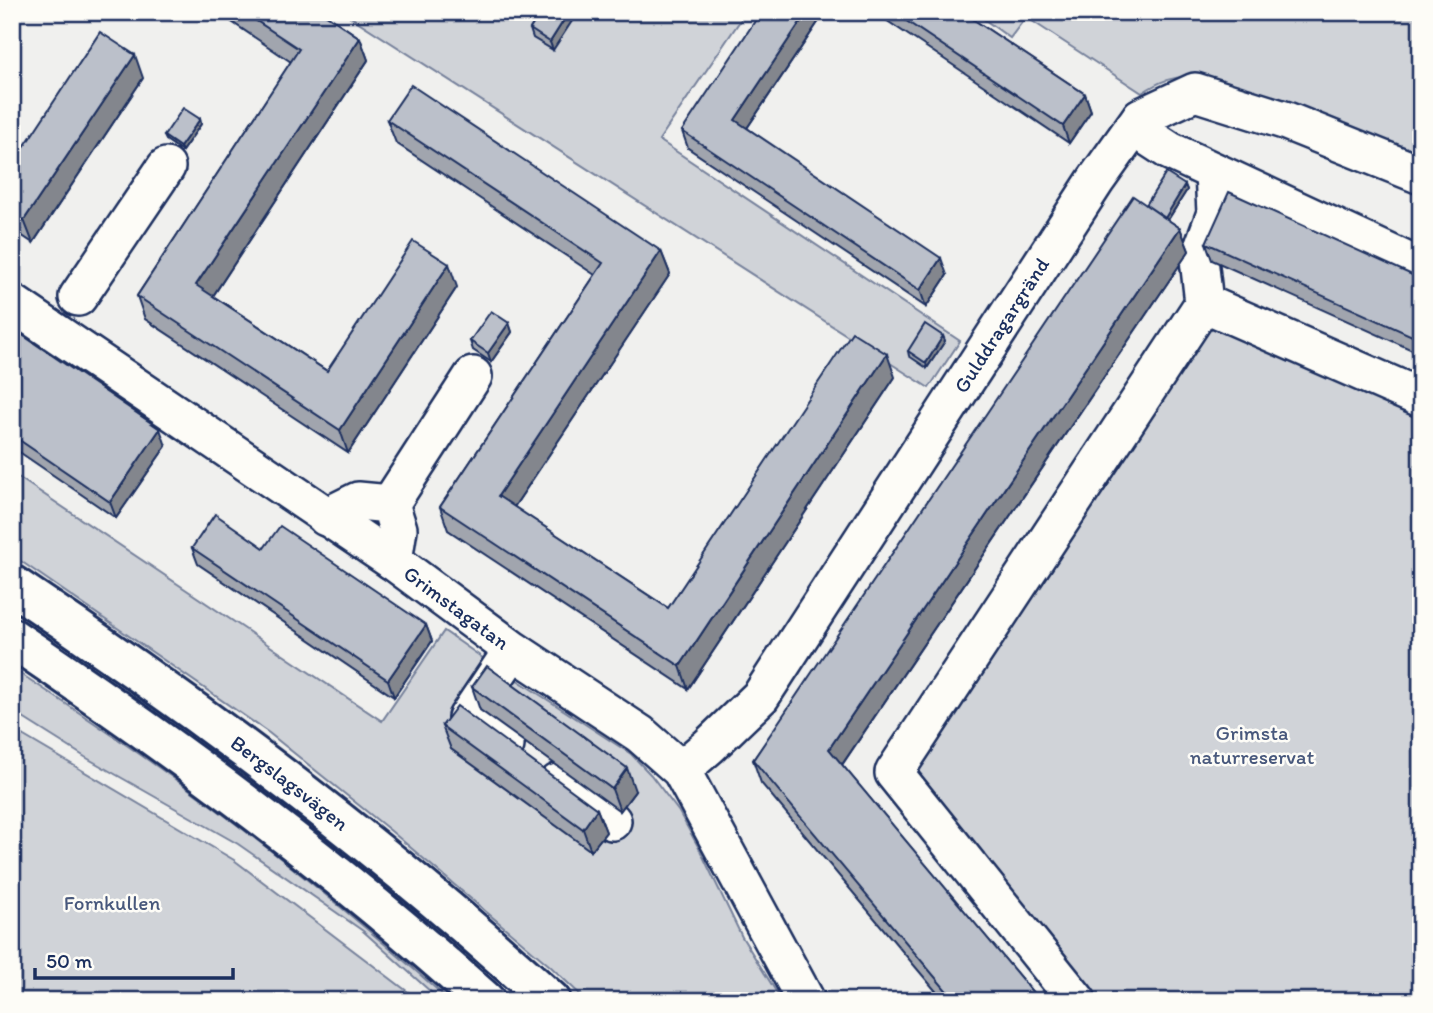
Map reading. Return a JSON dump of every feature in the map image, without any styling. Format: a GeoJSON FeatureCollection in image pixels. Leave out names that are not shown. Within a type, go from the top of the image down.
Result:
{"type":"FeatureCollection","features":[{"type":"Feature","properties":{"kind":"main road","name":"Bergslagsvägen"},"geometry":{"type":"LineString","coordinates":[[12,585],[144,674],[324,808],[438,901],[551,1001]]}},
{"type":"Feature","properties":{"kind":"main road","name":"Bergslagsvägen"},"geometry":{"type":"LineString","coordinates":[[12,638],[192,762],[289,836],[410,933],[485,1001]]}},
{"type":"Feature","properties":{"kind":"street"},"geometry":{"type":"LineString","coordinates":[[1421,175],[1284,120],[1195,92],[1141,117],[1150,138],[1170,151],[1421,268]]}},
{"type":"Feature","properties":{"kind":"street","name":"Gulddragargränd"},"geometry":{"type":"LineString","coordinates":[[681,770],[761,696],[1082,202],[1141,117]]}},
{"type":"Feature","properties":{"kind":"street"},"geometry":{"type":"LineString","coordinates":[[78,297],[166,167]]}},
{"type":"Feature","properties":{"kind":"street"},"geometry":{"type":"LineString","coordinates":[[1077,1001],[894,774],[1204,303],[1199,259],[1216,213],[1214,172]]}},
{"type":"Feature","properties":{"kind":"street"},"geometry":{"type":"LineString","coordinates":[[19,308],[51,298],[78,297]]}},
{"type":"Feature","properties":{"kind":"street"},"geometry":{"type":"LineString","coordinates":[[78,297],[91,318],[85,353]]}},
{"type":"Feature","properties":{"kind":"street"},"geometry":{"type":"LineString","coordinates":[[1204,303],[1421,398]]}},
{"type":"Feature","properties":{"kind":"street","name":"Grimstagatan"},"geometry":{"type":"LineString","coordinates":[[19,308],[393,561],[513,650],[640,734],[681,770],[806,1001]]}},
{"type":"Feature","properties":{"kind":"street"},"geometry":{"type":"LineString","coordinates":[[390,504],[474,376]]}},
{"type":"Feature","properties":{"kind":"street"},"geometry":{"type":"LineString","coordinates":[[326,517],[358,501],[390,504]]}},
{"type":"Feature","properties":{"kind":"street"},"geometry":{"type":"LineString","coordinates":[[390,504],[398,529],[393,561]]}},
{"type":"Feature","properties":{"kind":"street"},"geometry":{"type":"LineString","coordinates":[[513,650],[467,718],[612,821]]}},
{"type":"Feature","properties":{"kind":"green space"},"geometry":{"type":"Polygon","coordinates":[[[343,12],[746,12],[659,140],[960,341],[929,388],[343,12]]]}},
{"type":"Feature","properties":{"kind":"green space"},"geometry":{"type":"Polygon","coordinates":[[[974,12],[1421,12],[1421,160],[1194,77],[1166,80],[1142,93],[1026,17],[1010,38],[974,12]]]}},
{"type":"Feature","properties":{"kind":"green space","name":"Grimsta naturreservat"},"geometry":{"type":"Polygon","coordinates":[[[1206,321],[1421,414],[1421,1001],[1079,1001],[909,781],[1206,321]]]}},
{"type":"Feature","properties":{"kind":"green space"},"geometry":{"type":"Polygon","coordinates":[[[12,473],[382,721],[444,631],[490,663],[451,749],[591,851],[635,791],[495,689],[508,674],[631,754],[679,812],[742,937],[782,1001],[587,1001],[550,966],[391,831],[269,733],[12,555],[12,473]]]}},
{"type":"Feature","properties":{"kind":"green space"},"geometry":{"type":"Polygon","coordinates":[[[12,668],[181,783],[236,824],[345,911],[450,1001],[441,1001],[363,931],[238,844],[85,757],[12,711],[12,668]]]}},
{"type":"Feature","properties":{"kind":"green space","name":"Fornkullen"},"geometry":{"type":"Polygon","coordinates":[[[12,729],[234,860],[420,1001],[12,1001],[12,729]]]}},
{"type":"Feature","properties":{"kind":"building"},"geometry":{"type":"Polygon","coordinates":[[[243,12],[322,12],[360,38],[196,285],[327,371],[413,241],[449,264],[340,430],[137,296],[299,49],[243,12]]]}},
{"type":"Feature","properties":{"kind":"building"},"geometry":{"type":"Polygon","coordinates":[[[541,12],[569,12],[550,42],[530,29],[541,12]]]}},
{"type":"Feature","properties":{"kind":"building"},"geometry":{"type":"Polygon","coordinates":[[[761,12],[807,12],[735,120],[941,258],[920,290],[682,131],[761,12]]]}},
{"type":"Feature","properties":{"kind":"building"},"geometry":{"type":"Polygon","coordinates":[[[893,12],[962,12],[1085,94],[1063,126],[893,12]]]}},
{"type":"Feature","properties":{"kind":"building"},"geometry":{"type":"Polygon","coordinates":[[[100,32],[135,55],[24,220],[12,212],[12,161],[14,162],[100,32]]]}},
{"type":"Feature","properties":{"kind":"building"},"geometry":{"type":"Polygon","coordinates":[[[411,85],[661,251],[498,496],[668,608],[852,332],[887,354],[680,666],[440,507],[603,263],[387,120],[411,85]]]}},
{"type":"Feature","properties":{"kind":"building"},"geometry":{"type":"Polygon","coordinates":[[[183,108],[200,119],[180,147],[164,136],[183,108]]]}},
{"type":"Feature","properties":{"kind":"building"},"geometry":{"type":"Polygon","coordinates":[[[1166,173],[1185,185],[1165,218],[1146,205],[1166,173]]]}},
{"type":"Feature","properties":{"kind":"building"},"geometry":{"type":"Polygon","coordinates":[[[1229,192],[1421,279],[1421,340],[1206,243],[1229,192]]]}},
{"type":"Feature","properties":{"kind":"building"},"geometry":{"type":"Polygon","coordinates":[[[1133,196],[1180,228],[829,749],[1040,1001],[955,1001],[753,760],[1133,196]]]}},
{"type":"Feature","properties":{"kind":"building"},"geometry":{"type":"Polygon","coordinates":[[[491,311],[509,323],[488,353],[470,341],[491,311]]]}},
{"type":"Feature","properties":{"kind":"building"},"geometry":{"type":"Polygon","coordinates":[[[925,324],[943,336],[926,363],[908,351],[925,324]]]}},
{"type":"Feature","properties":{"kind":"building"},"geometry":{"type":"Polygon","coordinates":[[[12,328],[160,429],[110,502],[12,435],[12,328]]]}},
{"type":"Feature","properties":{"kind":"building"},"geometry":{"type":"Polygon","coordinates":[[[215,514],[264,548],[280,526],[426,625],[388,680],[192,548],[215,514]]]}},
{"type":"Feature","properties":{"kind":"building"},"geometry":{"type":"Polygon","coordinates":[[[487,666],[627,768],[612,789],[472,687],[487,666]]]}},
{"type":"Feature","properties":{"kind":"building"},"geometry":{"type":"Polygon","coordinates":[[[457,706],[597,809],[583,829],[442,726],[457,706]]]}}]}
